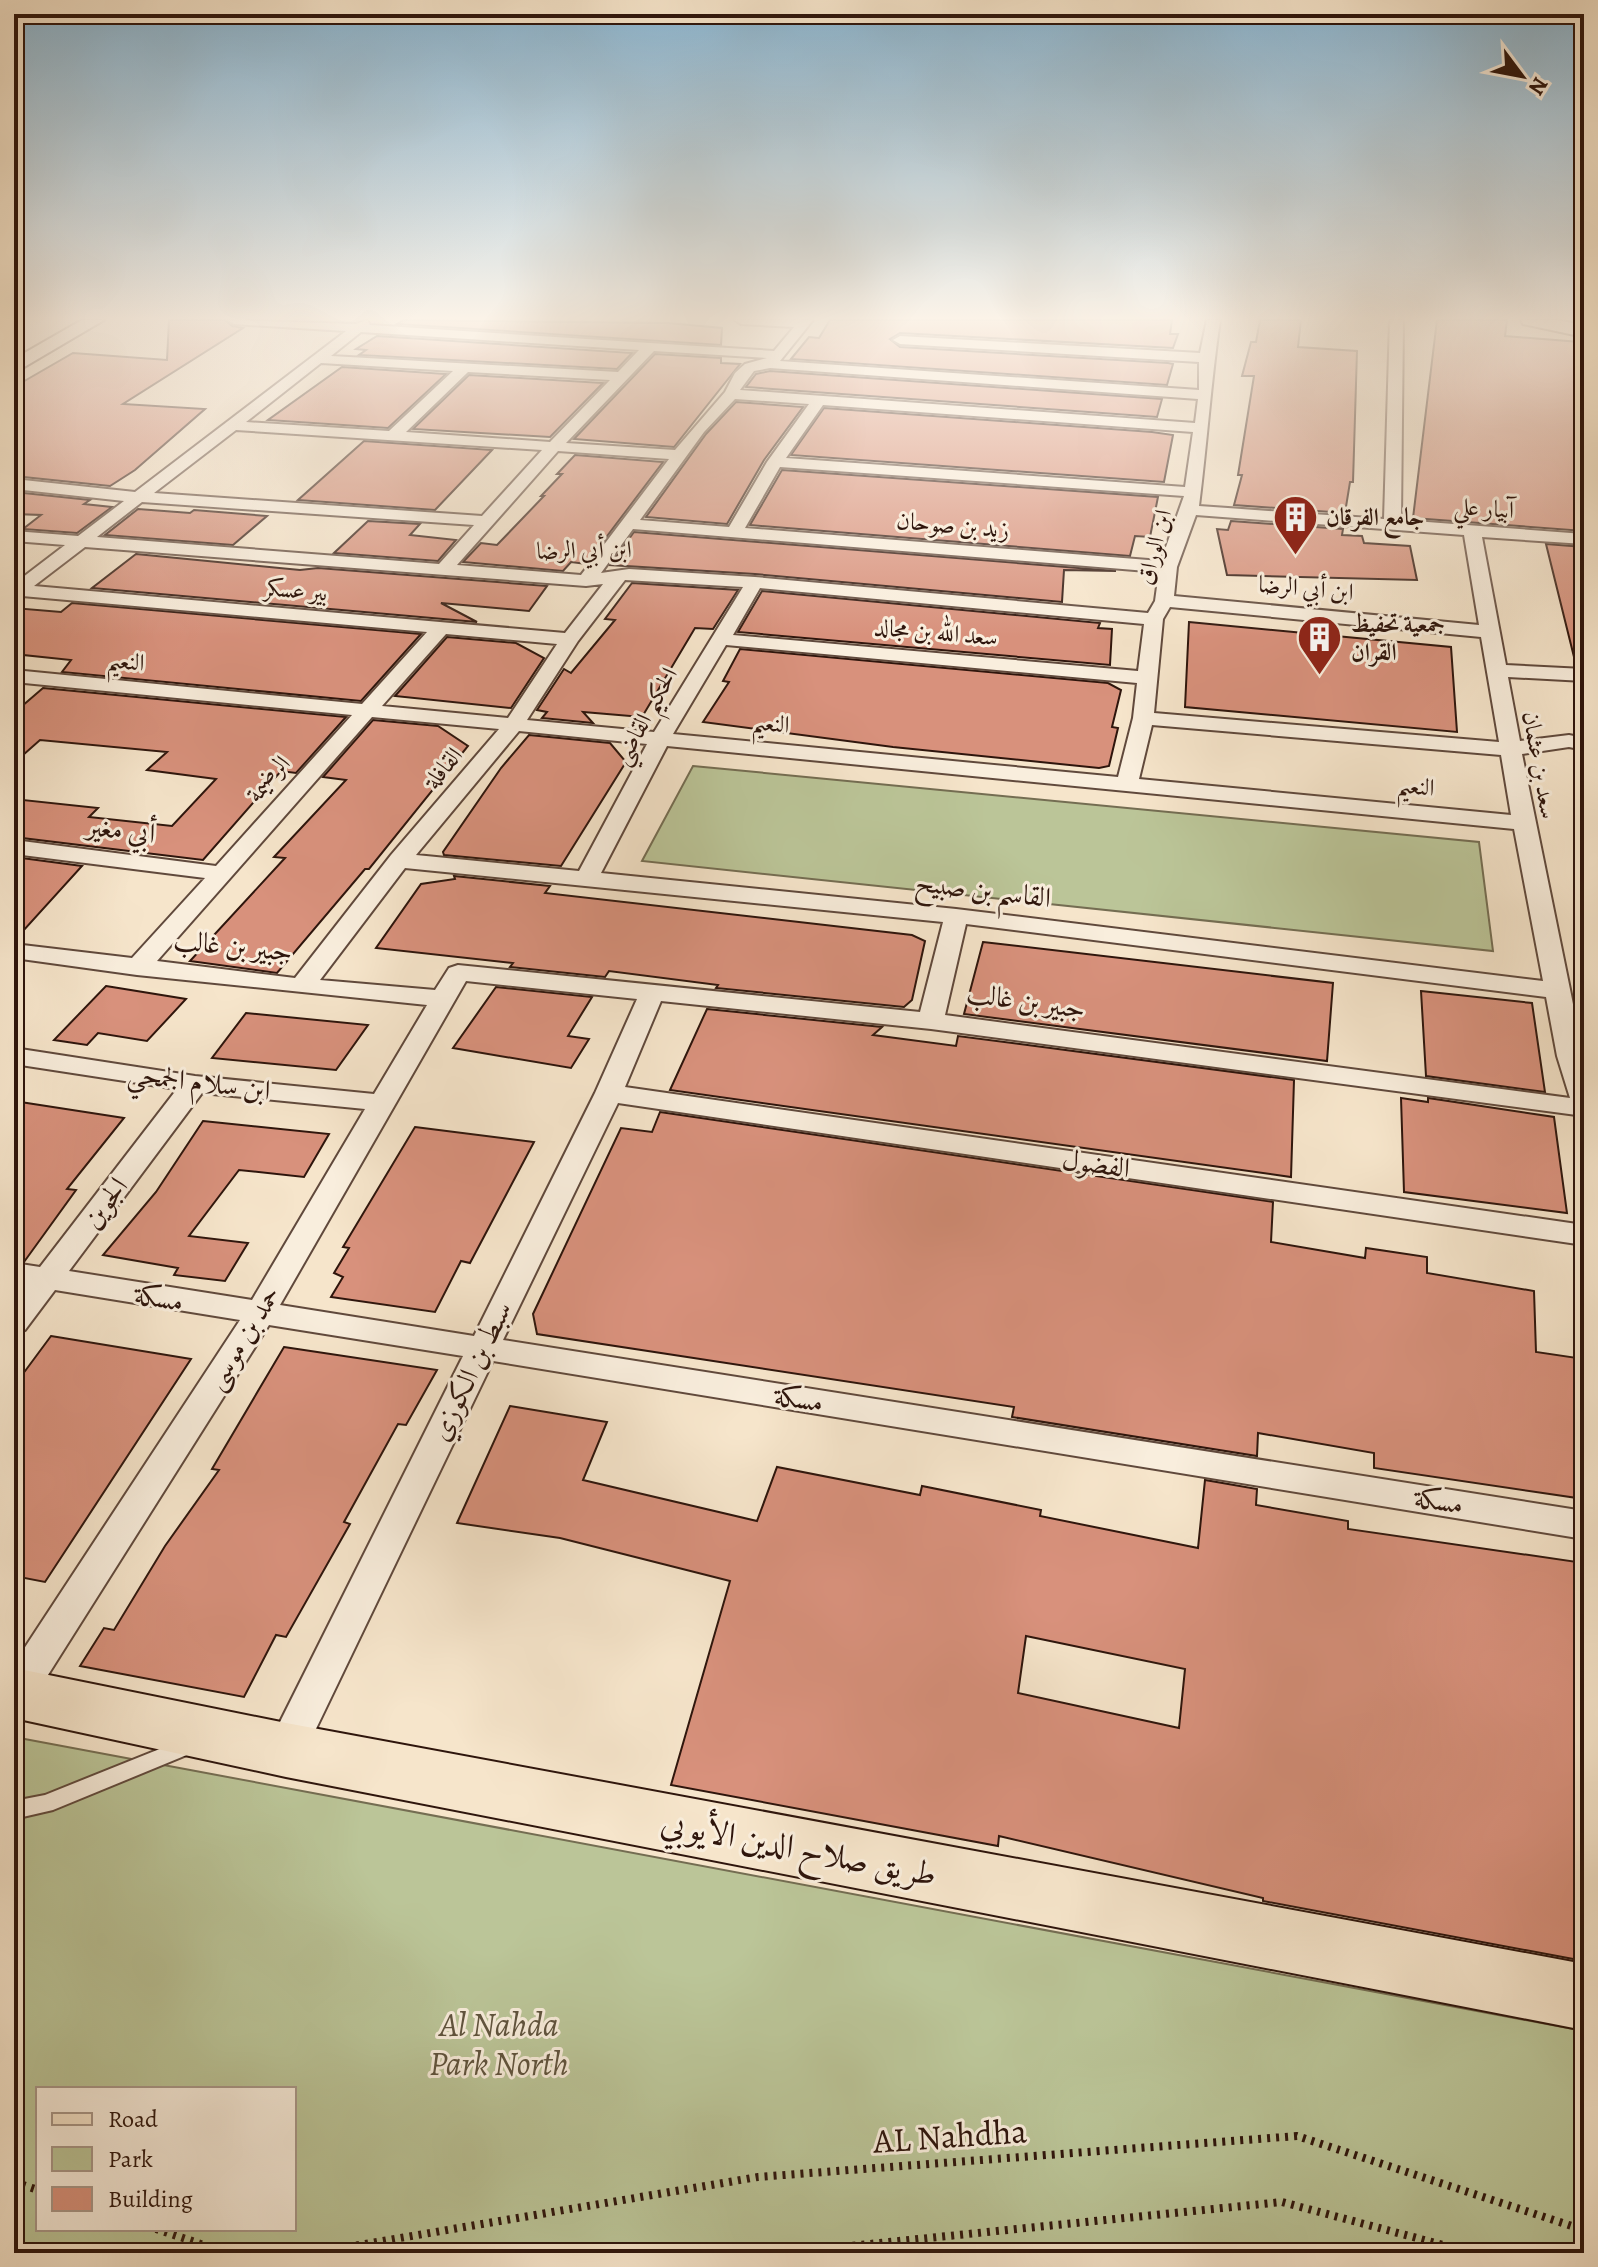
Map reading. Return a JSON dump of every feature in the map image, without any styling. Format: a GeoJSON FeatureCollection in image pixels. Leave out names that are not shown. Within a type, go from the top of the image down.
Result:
{"type":"FeatureCollection","features":[{"type":"Feature","properties":{"kind":"main road","name":"طريق صلاح الدين الأيوبي"},"geometry":{"type":"LineString","coordinates":[[14,1694],[286,1750],[1584,1997]]}},
{"type":"Feature","properties":{"kind":"street"},"geometry":{"type":"LineString","coordinates":[[16,591],[229,426]]}},
{"type":"Feature","properties":{"kind":"street"},"geometry":{"type":"LineString","coordinates":[[242,426],[680,455]]}},
{"type":"Feature","properties":{"kind":"street"},"geometry":{"type":"LineString","coordinates":[[393,436],[404,426]]}},
{"type":"Feature","properties":{"kind":"street"},"geometry":{"type":"LineString","coordinates":[[442,571],[574,426]]}},
{"type":"Feature","properties":{"kind":"street"},"geometry":{"type":"LineString","coordinates":[[586,581],[704,426]]}},
{"type":"Feature","properties":{"kind":"street"},"geometry":{"type":"LineString","coordinates":[[735,531],[775,462],[801,426]]}},
{"type":"Feature","properties":{"kind":"street"},"geometry":{"type":"LineString","coordinates":[[1166,426],[1200,428]]}},
{"type":"Feature","properties":{"kind":"street"},"geometry":{"type":"LineString","coordinates":[[1392,525],[1394,426]]}},
{"type":"Feature","properties":{"kind":"street","name":"ابن الوراق"},"geometry":{"type":"LineString","coordinates":[[1127,784],[1143,718],[1154,619],[1164,601],[1168,567],[1190,501],[1200,428]]}},
{"type":"Feature","properties":{"kind":"street","name":"آبيار علي"},"geometry":{"type":"LineString","coordinates":[[775,462],[1190,501],[1392,525],[1584,539]]}},
{"type":"Feature","properties":{"kind":"street"},"geometry":{"type":"LineString","coordinates":[[14,484],[136,497],[486,521]]}},
{"type":"Feature","properties":{"kind":"street","name":"زيد بن صوحان"},"geometry":{"type":"LineString","coordinates":[[631,524],[1168,567]]}},
{"type":"Feature","properties":{"kind":"street","name":"سعد بن عثمان"},"geometry":{"type":"LineString","coordinates":[[1472,531],[1524,823],[1584,1099]]}},
{"type":"Feature","properties":{"kind":"street","name":"ابن أبي الرضا"},"geometry":{"type":"LineString","coordinates":[[14,536],[586,581],[629,574],[755,582],[1154,619]]}},
{"type":"Feature","properties":{"kind":"street","name":"القافلة"},"geometry":{"type":"LineString","coordinates":[[302,986],[399,860],[513,726],[570,639],[617,578]]}},
{"type":"Feature","properties":{"kind":"street","name":"الحكيم القاضي"},"geometry":{"type":"LineString","coordinates":[[586,880],[660,739],[755,582]]}},
{"type":"Feature","properties":{"kind":"street","name":"بير عسكر"},"geometry":{"type":"LineString","coordinates":[[16,591],[570,639]]}},
{"type":"Feature","properties":{"kind":"street","name":"ابن أبي الرضا"},"geometry":{"type":"LineString","coordinates":[[1164,601],[1492,632]]}},
{"type":"Feature","properties":{"kind":"street","name":"الرضيمة"},"geometry":{"type":"LineString","coordinates":[[137,968],[364,710],[441,628]]}},
{"type":"Feature","properties":{"kind":"street","name":"سعد الله بن مجالد"},"geometry":{"type":"LineString","coordinates":[[719,639],[1148,678]]}},
{"type":"Feature","properties":{"kind":"street"},"geometry":{"type":"LineString","coordinates":[[1498,671],[1584,675]]}},
{"type":"Feature","properties":{"kind":"street","name":"النعيم"},"geometry":{"type":"LineString","coordinates":[[14,676],[1524,823]]}},
{"type":"Feature","properties":{"kind":"street"},"geometry":{"type":"LineString","coordinates":[[1143,718],[1510,749],[1569,741],[1584,744]]}},
{"type":"Feature","properties":{"kind":"street","name":"أبي مغير"},"geometry":{"type":"LineString","coordinates":[[14,847],[220,873]]}},
{"type":"Feature","properties":{"kind":"street","name":"القاسم بن صبيح"},"geometry":{"type":"LineString","coordinates":[[399,860],[956,916],[1559,991]]}},
{"type":"Feature","properties":{"kind":"street"},"geometry":{"type":"LineString","coordinates":[[931,1021],[956,916]]}},
{"type":"Feature","properties":{"kind":"street","name":"جبير بن غالب"},"geometry":{"type":"LineString","coordinates":[[14,951],[302,986],[653,991],[931,1021],[1584,1108]]}},
{"type":"Feature","properties":{"kind":"street","name":"حمد بن موسى"},"geometry":{"type":"LineString","coordinates":[[14,1694],[259,1315],[452,986]]}},
{"type":"Feature","properties":{"kind":"street","name":"سبط بن الكوزي"},"geometry":{"type":"LineString","coordinates":[[286,1750],[609,1093],[653,991]]}},
{"type":"Feature","properties":{"kind":"street","name":"ابن سلام الجمحي"},"geometry":{"type":"LineString","coordinates":[[14,1056],[195,1084],[384,1103]]}},
{"type":"Feature","properties":{"kind":"street","name":"الجوين"},"geometry":{"type":"LineString","coordinates":[[14,1322],[195,1084]]}},
{"type":"Feature","properties":{"kind":"street","name":"الفضول"},"geometry":{"type":"LineString","coordinates":[[609,1093],[1584,1235]]}},
{"type":"Feature","properties":{"kind":"street","name":"مسكة"},"geometry":{"type":"LineString","coordinates":[[14,1273],[259,1315],[1584,1525]]}},
{"type":"Feature","properties":{"kind":"lane"},"geometry":{"type":"LineString","coordinates":[[14,1810],[46,1804],[213,1735]]}},
{"type":"Feature","properties":{"kind":"path","name":"AL Nahdha"},"geometry":{"type":"LineString","coordinates":[[312,2253],[758,2177],[1297,2136],[1584,2230]]}},
{"type":"Feature","properties":{"kind":"path"},"geometry":{"type":"LineString","coordinates":[[14,2182],[36,2189]]}},
{"type":"Feature","properties":{"kind":"path"},"geometry":{"type":"LineString","coordinates":[[781,2253],[1282,2202],[1473,2253]]}},
{"type":"Feature","properties":{"kind":"path"},"geometry":{"type":"LineString","coordinates":[[162,2231],[228,2253]]}},
{"type":"Feature","properties":{"kind":"green space"},"geometry":{"type":"Polygon","coordinates":[[[693,766],[1479,842],[1493,951],[642,861],[693,766]]]}},
{"type":"Feature","properties":{"kind":"green space","name":"Al Nahda Park North"},"geometry":{"type":"Polygon","coordinates":[[[14,1737],[1584,2031],[1584,2253],[14,2253],[14,1737]]]}},
{"type":"Feature","properties":{"kind":"building"},"geometry":{"type":"Polygon","coordinates":[[[14,426],[186,426],[135,470],[110,486],[14,476],[14,426]]]}},
{"type":"Feature","properties":{"kind":"building"},"geometry":{"type":"Polygon","coordinates":[[[416,426],[561,426],[550,437],[413,429],[416,426]]]}},
{"type":"Feature","properties":{"kind":"building"},"geometry":{"type":"Polygon","coordinates":[[[587,426],[691,426],[674,447],[574,439],[587,426]]]}},
{"type":"Feature","properties":{"kind":"building"},"geometry":{"type":"Polygon","coordinates":[[[714,426],[789,426],[764,460],[727,524],[646,517],[714,426]]]}},
{"type":"Feature","properties":{"kind":"building"},"geometry":{"type":"Polygon","coordinates":[[[812,426],[1067,426],[1173,435],[1164,482],[791,455],[812,426]]]}},
{"type":"Feature","properties":{"kind":"building"},"geometry":{"type":"Polygon","coordinates":[[[1246,426],[1355,426],[1353,482],[1350,482],[1345,513],[1234,505],[1242,475],[1238,475],[1246,426]]]}},
{"type":"Feature","properties":{"kind":"building"},"geometry":{"type":"Polygon","coordinates":[[[1424,426],[1584,426],[1584,531],[1413,518],[1424,426]]]}},
{"type":"Feature","properties":{"kind":"building"},"geometry":{"type":"Polygon","coordinates":[[[364,441],[492,450],[435,510],[298,500],[364,441]]]}},
{"type":"Feature","properties":{"kind":"building"},"geometry":{"type":"Polygon","coordinates":[[[575,455],[663,462],[586,564],[571,562],[563,571],[463,562],[481,543],[497,545],[544,496],[541,496],[575,455]]]}},
{"type":"Feature","properties":{"kind":"building"},"geometry":{"type":"Polygon","coordinates":[[[782,470],[1158,497],[1150,537],[1135,536],[1130,556],[750,525],[782,470]]]}},
{"type":"Feature","properties":{"kind":"building"},"geometry":{"type":"Polygon","coordinates":[[[14,492],[90,500],[84,504],[112,507],[77,533],[23,529],[41,515],[14,514],[14,492]]]}},
{"type":"Feature","properties":{"kind":"building"},"geometry":{"type":"Polygon","coordinates":[[[138,509],[267,516],[233,545],[105,535],[138,509]]]}},
{"type":"Feature","properties":{"kind":"building"},"geometry":{"type":"Polygon","coordinates":[[[368,521],[420,524],[410,535],[456,540],[438,561],[334,553],[368,521]]]}},
{"type":"Feature","properties":{"kind":"building","name":"جامع الفرقان"},"geometry":{"type":"Polygon","coordinates":[[[1231,521],[1343,529],[1342,535],[1362,536],[1364,543],[1410,546],[1417,580],[1227,575],[1217,529],[1228,530],[1231,521]]]}},
{"type":"Feature","properties":{"kind":"building"},"geometry":{"type":"Polygon","coordinates":[[[634,532],[1116,571],[1064,570],[1062,602],[755,574],[610,565],[634,532]]]}},
{"type":"Feature","properties":{"kind":"building"},"geometry":{"type":"Polygon","coordinates":[[[1546,544],[1584,547],[1584,656],[1574,657],[1546,544]]]}},
{"type":"Feature","properties":{"kind":"building"},"geometry":{"type":"Polygon","coordinates":[[[136,554],[300,570],[318,568],[547,586],[529,611],[441,603],[477,622],[92,588],[136,554]]]}},
{"type":"Feature","properties":{"kind":"building"},"geometry":{"type":"Polygon","coordinates":[[[632,583],[738,590],[713,629],[695,628],[642,717],[583,712],[593,723],[542,718],[547,712],[537,710],[564,669],[571,673],[615,620],[605,619],[632,583]]]}},
{"type":"Feature","properties":{"kind":"building"},"geometry":{"type":"Polygon","coordinates":[[[762,591],[1100,623],[1098,628],[1112,629],[1110,665],[738,632],[762,591]]]}},
{"type":"Feature","properties":{"kind":"building"},"geometry":{"type":"Polygon","coordinates":[[[72,603],[421,634],[361,701],[62,672],[71,660],[14,654],[14,608],[61,612],[72,603]]]}},
{"type":"Feature","properties":{"kind":"building","name":"جمعية تحفيظ القران"},"geometry":{"type":"Polygon","coordinates":[[[1189,622],[1451,647],[1457,732],[1185,707],[1189,622]]]}},
{"type":"Feature","properties":{"kind":"building"},"geometry":{"type":"Polygon","coordinates":[[[447,637],[516,643],[544,658],[511,708],[395,696],[447,637]]]}},
{"type":"Feature","properties":{"kind":"building"},"geometry":{"type":"Polygon","coordinates":[[[740,649],[1108,683],[1121,690],[1112,727],[1118,728],[1109,766],[1099,768],[893,747],[703,722],[729,682],[723,681],[740,649]]]}},
{"type":"Feature","properties":{"kind":"building"},"geometry":{"type":"Polygon","coordinates":[[[43,688],[346,717],[296,773],[281,771],[203,860],[14,837],[14,799],[98,808],[89,817],[172,826],[216,779],[147,770],[167,752],[40,740],[14,763],[14,713],[43,688]]]}},
{"type":"Feature","properties":{"kind":"building"},"geometry":{"type":"Polygon","coordinates":[[[373,720],[438,726],[468,746],[369,869],[365,869],[277,973],[190,961],[285,858],[274,857],[346,780],[323,777],[373,720]]]}},
{"type":"Feature","properties":{"kind":"building"},"geometry":{"type":"Polygon","coordinates":[[[529,735],[610,743],[626,762],[561,866],[444,855],[443,852],[501,768],[529,735]]]}},
{"type":"Feature","properties":{"kind":"building"},"geometry":{"type":"Polygon","coordinates":[[[14,857],[82,866],[14,941],[14,857]]]}},
{"type":"Feature","properties":{"kind":"building"},"geometry":{"type":"Polygon","coordinates":[[[454,876],[550,886],[545,893],[912,935],[925,941],[912,1000],[904,1007],[716,988],[718,985],[609,971],[605,977],[510,967],[513,963],[376,948],[421,884],[455,879],[454,876]]]}},
{"type":"Feature","properties":{"kind":"building"},"geometry":{"type":"Polygon","coordinates":[[[983,942],[1333,983],[1327,1061],[964,1014],[983,942]]]}},
{"type":"Feature","properties":{"kind":"building"},"geometry":{"type":"Polygon","coordinates":[[[106,986],[186,999],[147,1041],[98,1033],[87,1045],[54,1040],[106,986]]]}},
{"type":"Feature","properties":{"kind":"building"},"geometry":{"type":"Polygon","coordinates":[[[496,987],[592,997],[568,1036],[589,1039],[571,1068],[453,1048],[496,987]]]}},
{"type":"Feature","properties":{"kind":"building"},"geometry":{"type":"Polygon","coordinates":[[[1421,991],[1532,1003],[1545,1092],[1426,1076],[1421,991]]]}},
{"type":"Feature","properties":{"kind":"building"},"geometry":{"type":"Polygon","coordinates":[[[707,1009],[882,1027],[873,1035],[956,1046],[958,1036],[1294,1080],[1291,1177],[670,1090],[707,1009]]]}},
{"type":"Feature","properties":{"kind":"building"},"geometry":{"type":"Polygon","coordinates":[[[246,1013],[368,1025],[336,1070],[212,1058],[246,1013]]]}},
{"type":"Feature","properties":{"kind":"building"},"geometry":{"type":"Polygon","coordinates":[[[1401,1098],[1428,1102],[1428,1098],[1554,1117],[1567,1213],[1404,1192],[1401,1098]]]}},
{"type":"Feature","properties":{"kind":"building"},"geometry":{"type":"Polygon","coordinates":[[[14,1101],[124,1118],[67,1189],[76,1190],[24,1262],[14,1260],[14,1101]]]}},
{"type":"Feature","properties":{"kind":"building"},"geometry":{"type":"Polygon","coordinates":[[[660,1112],[1273,1202],[1271,1242],[1365,1258],[1366,1248],[1427,1257],[1427,1273],[1534,1291],[1536,1352],[1584,1359],[1584,1499],[1374,1468],[1374,1453],[1258,1433],[1257,1456],[1012,1417],[1014,1407],[537,1334],[533,1314],[621,1128],[652,1132],[660,1112]]]}},
{"type":"Feature","properties":{"kind":"building"},"geometry":{"type":"Polygon","coordinates":[[[203,1121],[329,1134],[304,1177],[239,1170],[189,1236],[248,1243],[225,1281],[174,1275],[178,1268],[103,1255],[156,1192],[203,1121]]]}},
{"type":"Feature","properties":{"kind":"building"},"geometry":{"type":"Polygon","coordinates":[[[415,1127],[534,1142],[470,1263],[461,1261],[435,1312],[331,1297],[343,1277],[334,1273],[349,1248],[343,1247],[415,1127]]]}},
{"type":"Feature","properties":{"kind":"building"},"geometry":{"type":"Polygon","coordinates":[[[51,1336],[191,1359],[45,1582],[14,1576],[14,1386],[51,1336]]]}},
{"type":"Feature","properties":{"kind":"building"},"geometry":{"type":"Polygon","coordinates":[[[284,1347],[437,1370],[406,1425],[398,1424],[344,1522],[350,1524],[286,1637],[276,1635],[244,1697],[80,1666],[104,1628],[114,1630],[165,1546],[219,1470],[212,1469],[284,1347]]]}},
{"type":"Feature","properties":{"kind":"building"},"geometry":{"type":"Polygon","coordinates":[[[510,1406],[607,1422],[583,1480],[757,1521],[777,1467],[920,1495],[922,1486],[1041,1510],[1040,1516],[1198,1548],[1205,1480],[1257,1489],[1256,1505],[1348,1521],[1348,1529],[1584,1563],[1584,1961],[1263,1901],[1263,1898],[999,1836],[998,1846],[671,1785],[730,1581],[560,1538],[457,1523],[510,1406]],[[1026,1636],[1018,1693],[1179,1728],[1185,1669],[1026,1636]]]}},
{"type":"Feature","properties":{"kind":"place","name":"جامع الفرقان"},"geometry":{"type":"Point","coordinates":[1295,556]}},
{"type":"Feature","properties":{"kind":"place","name":"جمعية تحفيظ القران"},"geometry":{"type":"Point","coordinates":[1320,677]}}]}
